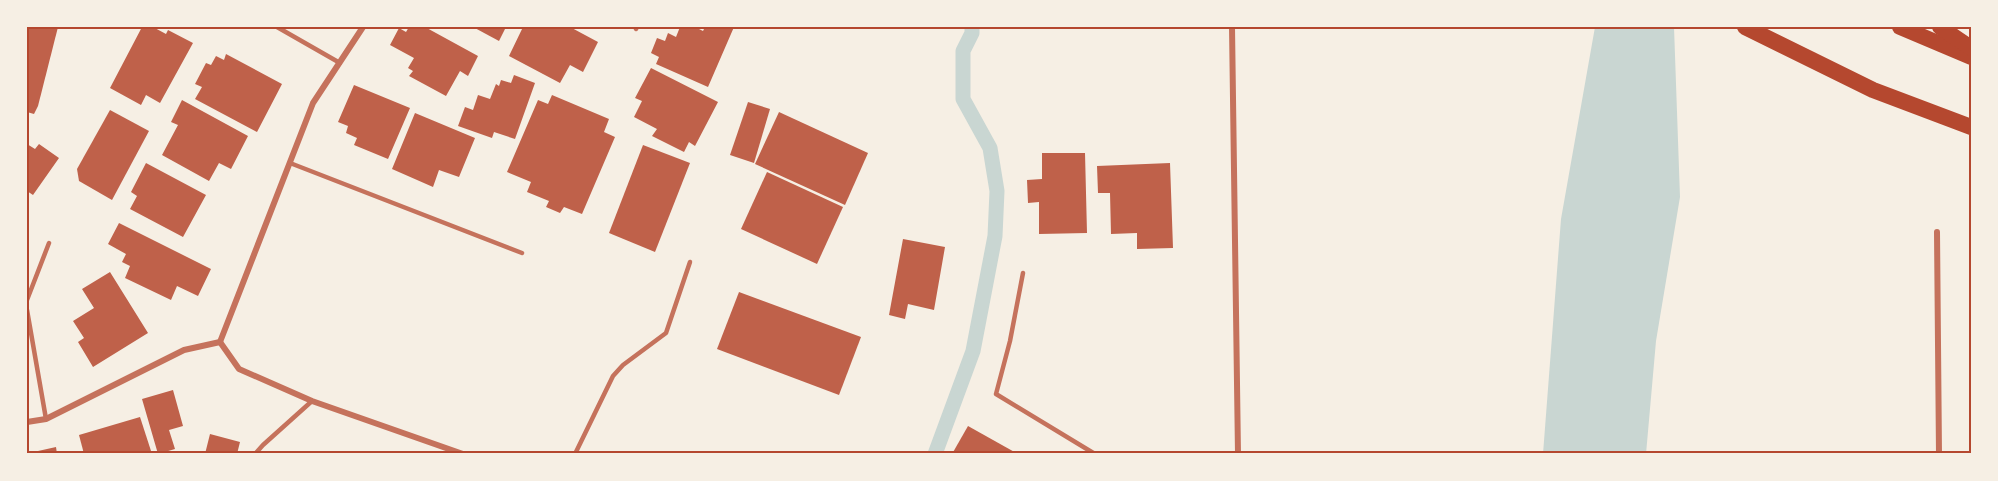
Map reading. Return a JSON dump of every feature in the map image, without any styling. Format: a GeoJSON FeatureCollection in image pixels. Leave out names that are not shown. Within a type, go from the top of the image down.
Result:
{"type":"FeatureCollection","features":[{"type":"Feature","properties":{"kind":"highway"},"geometry":{"type":"LineString","coordinates":[[1745,27],[1873,90],[1971,127]]}},
{"type":"Feature","properties":{"kind":"highway"},"geometry":{"type":"LineString","coordinates":[[1900,27],[1971,57]]}},
{"type":"Feature","properties":{"kind":"highway"},"geometry":{"type":"LineString","coordinates":[[1940,27],[1971,48]]}},
{"type":"Feature","properties":{"kind":"street"},"geometry":{"type":"LineString","coordinates":[[220,342],[313,103],[363,27]]}},
{"type":"Feature","properties":{"kind":"street"},"geometry":{"type":"LineString","coordinates":[[1232,27],[1238,454]]}},
{"type":"Feature","properties":{"kind":"street"},"geometry":{"type":"LineString","coordinates":[[1937,232],[1939,454]]}},
{"type":"Feature","properties":{"kind":"street"},"geometry":{"type":"LineString","coordinates":[[220,342],[239,369],[312,401],[463,454]]}},
{"type":"Feature","properties":{"kind":"street"},"geometry":{"type":"LineString","coordinates":[[27,422],[46,419],[184,350],[220,342]]}},
{"type":"Feature","properties":{"kind":"lane"},"geometry":{"type":"LineString","coordinates":[[277,27],[340,63]]}},
{"type":"Feature","properties":{"kind":"lane"},"geometry":{"type":"LineString","coordinates":[[290,163],[522,253]]}},
{"type":"Feature","properties":{"kind":"lane"},"geometry":{"type":"LineString","coordinates":[[27,300],[49,243]]}},
{"type":"Feature","properties":{"kind":"lane"},"geometry":{"type":"LineString","coordinates":[[576,454],[613,376],[623,365],[666,333],[690,262]]}},
{"type":"Feature","properties":{"kind":"lane"},"geometry":{"type":"LineString","coordinates":[[1023,273],[1010,341],[996,394],[1095,454]]}},
{"type":"Feature","properties":{"kind":"lane"},"geometry":{"type":"LineString","coordinates":[[27,310],[46,419]]}},
{"type":"Feature","properties":{"kind":"lane"},"geometry":{"type":"LineString","coordinates":[[255,454],[312,401]]}},
{"type":"Feature","properties":{"kind":"shaded area"},"geometry":{"type":"Polygon","coordinates":[[[1595,27],[1674,27],[1680,197],[1656,341],[1646,454],[1543,454],[1561,219],[1595,27]]]}},
{"type":"Feature","properties":{"kind":"building"},"geometry":{"type":"Polygon","coordinates":[[[27,27],[58,27],[34,114],[27,112],[27,27]]]}},
{"type":"Feature","properties":{"kind":"building"},"geometry":{"type":"Polygon","coordinates":[[[142,27],[153,27],[166,34],[168,30],[193,43],[160,103],[146,95],[141,105],[110,88],[142,27]]]}},
{"type":"Feature","properties":{"kind":"building"},"geometry":{"type":"Polygon","coordinates":[[[409,27],[425,27],[478,56],[468,76],[460,71],[446,96],[409,76],[413,71],[408,68],[414,58],[390,45],[399,28],[406,32],[409,27]]]}},
{"type":"Feature","properties":{"kind":"building"},"geometry":{"type":"Polygon","coordinates":[[[473,27],[506,27],[499,41],[473,27]]]}},
{"type":"Feature","properties":{"kind":"building"},"geometry":{"type":"Polygon","coordinates":[[[523,27],[570,27],[598,42],[583,72],[570,65],[560,83],[509,56],[523,27]]]}},
{"type":"Feature","properties":{"kind":"building"},"geometry":{"type":"Polygon","coordinates":[[[680,27],[695,27],[703,31],[705,27],[734,27],[708,87],[656,64],[659,57],[651,53],[657,38],[665,41],[668,33],[676,37],[680,27]]]}},
{"type":"Feature","properties":{"kind":"building"},"geometry":{"type":"Polygon","coordinates":[[[226,54],[282,84],[257,132],[195,99],[202,87],[195,84],[206,63],[211,65],[216,56],[224,60],[226,54]]]}},
{"type":"Feature","properties":{"kind":"building"},"geometry":{"type":"Polygon","coordinates":[[[651,68],[718,102],[695,146],[689,142],[684,152],[652,136],[657,129],[634,117],[642,101],[635,98],[651,68]]]}},
{"type":"Feature","properties":{"kind":"building"},"geometry":{"type":"Polygon","coordinates":[[[514,75],[535,83],[515,139],[494,132],[492,138],[458,126],[465,107],[473,110],[478,95],[490,99],[496,84],[499,86],[501,80],[511,83],[514,75]]]}},
{"type":"Feature","properties":{"kind":"building"},"geometry":{"type":"Polygon","coordinates":[[[354,85],[410,108],[388,159],[354,145],[357,138],[346,133],[348,126],[338,122],[354,85]]]}},
{"type":"Feature","properties":{"kind":"building"},"geometry":{"type":"Polygon","coordinates":[[[552,95],[609,119],[604,132],[615,137],[582,214],[564,207],[560,213],[546,207],[549,201],[527,192],[531,182],[507,172],[538,100],[548,104],[552,95]]]}},
{"type":"Feature","properties":{"kind":"building"},"geometry":{"type":"Polygon","coordinates":[[[182,100],[248,136],[231,169],[219,163],[209,181],[162,155],[178,125],[171,122],[182,100]]]}},
{"type":"Feature","properties":{"kind":"building"},"geometry":{"type":"Polygon","coordinates":[[[748,102],[770,109],[754,163],[730,155],[748,102]]]}},
{"type":"Feature","properties":{"kind":"building"},"geometry":{"type":"Polygon","coordinates":[[[110,110],[149,131],[112,200],[79,181],[77,169],[110,110]]]}},
{"type":"Feature","properties":{"kind":"building"},"geometry":{"type":"Polygon","coordinates":[[[779,112],[868,153],[845,205],[755,164],[779,112]]]}},
{"type":"Feature","properties":{"kind":"building"},"geometry":{"type":"Polygon","coordinates":[[[415,113],[475,138],[459,177],[439,170],[433,187],[392,169],[415,113]]]}},
{"type":"Feature","properties":{"kind":"building"},"geometry":{"type":"Polygon","coordinates":[[[27,144],[35,149],[39,144],[59,158],[33,195],[27,191],[27,144]]]}},
{"type":"Feature","properties":{"kind":"building"},"geometry":{"type":"Polygon","coordinates":[[[643,145],[690,163],[655,252],[609,233],[643,145]]]}},
{"type":"Feature","properties":{"kind":"building"},"geometry":{"type":"Polygon","coordinates":[[[1042,153],[1085,153],[1087,233],[1039,234],[1039,202],[1028,203],[1027,180],[1042,179],[1042,153]]]}},
{"type":"Feature","properties":{"kind":"building"},"geometry":{"type":"Polygon","coordinates":[[[146,163],[206,195],[183,237],[130,209],[137,196],[131,192],[146,163]]]}},
{"type":"Feature","properties":{"kind":"building"},"geometry":{"type":"Polygon","coordinates":[[[1170,163],[1173,248],[1137,249],[1137,233],[1111,234],[1110,193],[1098,193],[1097,166],[1170,163]]]}},
{"type":"Feature","properties":{"kind":"building"},"geometry":{"type":"Polygon","coordinates":[[[767,172],[843,207],[817,264],[741,229],[767,172]]]}},
{"type":"Feature","properties":{"kind":"building"},"geometry":{"type":"Polygon","coordinates":[[[119,223],[211,269],[198,296],[177,286],[171,300],[125,278],[130,266],[122,262],[126,254],[108,244],[119,223]]]}},
{"type":"Feature","properties":{"kind":"building"},"geometry":{"type":"Polygon","coordinates":[[[903,239],[945,247],[934,310],[908,304],[905,319],[889,315],[903,239]]]}},
{"type":"Feature","properties":{"kind":"building"},"geometry":{"type":"Polygon","coordinates":[[[110,272],[148,333],[93,367],[78,342],[84,338],[73,321],[94,308],[82,289],[110,272]]]}},
{"type":"Feature","properties":{"kind":"building"},"geometry":{"type":"Polygon","coordinates":[[[739,292],[861,337],[839,395],[717,349],[739,292]]]}},
{"type":"Feature","properties":{"kind":"building"},"geometry":{"type":"Polygon","coordinates":[[[173,390],[183,426],[169,430],[175,449],[158,454],[142,399],[173,390]]]}},
{"type":"Feature","properties":{"kind":"building"},"geometry":{"type":"Polygon","coordinates":[[[140,417],[152,454],[84,454],[79,435],[140,417]]]}},
{"type":"Feature","properties":{"kind":"building"},"geometry":{"type":"Polygon","coordinates":[[[968,426],[1018,454],[952,454],[968,426]]]}},
{"type":"Feature","properties":{"kind":"building"},"geometry":{"type":"Polygon","coordinates":[[[210,434],[240,442],[237,454],[205,454],[210,434]]]}},
{"type":"Feature","properties":{"kind":"building"},"geometry":{"type":"Polygon","coordinates":[[[56,447],[57,454],[29,454],[29,453],[56,447]]]}},
{"type":"Feature","properties":{"kind":"waterway"},"geometry":{"type":"LineString","coordinates":[[935,454],[973,351],[995,236],[997,191],[990,148],[963,99],[963,51],[972,33],[972,27]]}}]}
